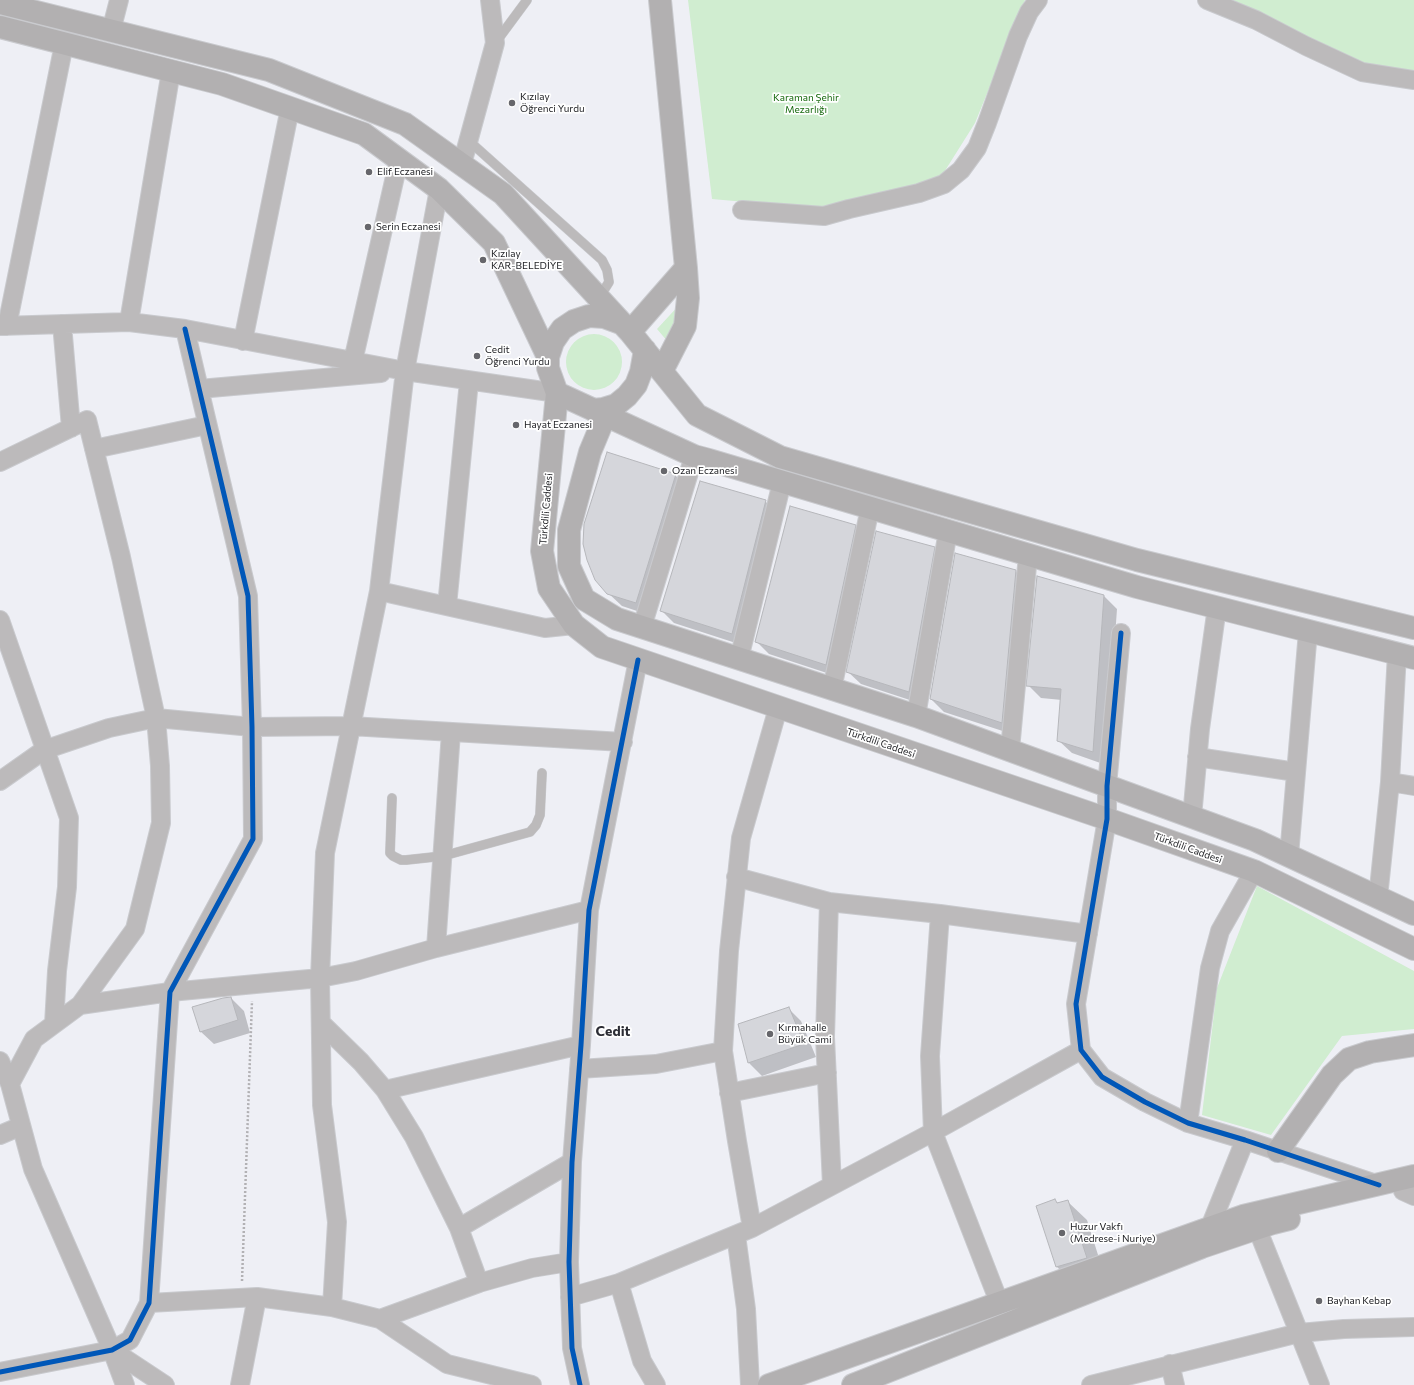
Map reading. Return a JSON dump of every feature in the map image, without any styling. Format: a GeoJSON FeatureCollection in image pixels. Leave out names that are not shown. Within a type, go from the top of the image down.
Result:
{"type":"FeatureCollection","features":[{"type":"Feature","properties":{"kind":"main road"},"geometry":{"type":"LineString","coordinates":[[660,0],[688,298],[684,326],[662,371]]}},
{"type":"Feature","properties":{"kind":"main road"},"geometry":{"type":"LineString","coordinates":[[0,3],[269,70],[405,124],[503,194],[626,328],[697,415],[780,457],[1137,560],[1414,628]]}},
{"type":"Feature","properties":{"kind":"main road"},"geometry":{"type":"LineString","coordinates":[[0,28],[222,84],[364,134],[439,188],[494,243],[548,357]]}},
{"type":"Feature","properties":{"kind":"main road"},"geometry":{"type":"LineString","coordinates":[[626,328],[686,268]]}},
{"type":"Feature","properties":{"kind":"main road"},"geometry":{"type":"LineString","coordinates":[[626,328],[604,317],[589,316],[574,320],[562,329],[553,342],[548,357],[548,368],[557,393],[694,456],[1137,587],[1405,655]]}},
{"type":"Feature","properties":{"kind":"main road"},"geometry":{"type":"LineString","coordinates":[[645,350],[641,372],[636,385],[627,396],[616,404],[603,409],[599,413],[569,530],[569,566],[584,599],[617,619],[916,716],[1255,840],[1414,914]]}},
{"type":"Feature","properties":{"kind":"main road","name":"Türkdili Caddesi"},"geometry":{"type":"LineString","coordinates":[[557,393],[542,551],[549,588],[574,625],[602,647],[1107,819],[1254,871],[1414,948]]}},
{"type":"Feature","properties":{"kind":"main road"},"geometry":{"type":"LineString","coordinates":[[1278,1151],[1332,1075],[1348,1058],[1370,1052],[1414,1045]]}},
{"type":"Feature","properties":{"kind":"main road"},"geometry":{"type":"LineString","coordinates":[[769,1385],[1242,1216],[1379,1185],[1411,1188]]}},
{"type":"Feature","properties":{"kind":"main road"},"geometry":{"type":"LineString","coordinates":[[853,1385],[1194,1250],[1273,1223],[1411,1188]]}},
{"type":"Feature","properties":{"kind":"street"},"geometry":{"type":"LineString","coordinates":[[111,31],[119,0]]}},
{"type":"Feature","properties":{"kind":"street"},"geometry":{"type":"LineString","coordinates":[[462,164],[495,43],[490,0]]}},
{"type":"Feature","properties":{"kind":"street"},"geometry":{"type":"LineString","coordinates":[[742,210],[824,216],[919,193],[944,184],[961,170],[977,148],[1018,36],[1029,12],[1038,0]]}},
{"type":"Feature","properties":{"kind":"street"},"geometry":{"type":"LineString","coordinates":[[1206,0],[1256,20],[1306,46],[1362,72],[1414,80]]}},
{"type":"Feature","properties":{"kind":"street"},"geometry":{"type":"LineString","coordinates":[[64,44],[4,326],[129,322],[185,329],[405,371],[557,393]]}},
{"type":"Feature","properties":{"kind":"street"},"geometry":{"type":"LineString","coordinates":[[129,322],[171,71]]}},
{"type":"Feature","properties":{"kind":"street"},"geometry":{"type":"LineString","coordinates":[[243,341],[290,108]]}},
{"type":"Feature","properties":{"kind":"street"},"geometry":{"type":"LineString","coordinates":[[352,362],[399,160]]}},
{"type":"Feature","properties":{"kind":"street"},"geometry":{"type":"LineString","coordinates":[[332,1307],[337,1222],[322,1105],[320,978],[325,854],[350,726],[379,591],[405,371],[439,188]]}},
{"type":"Feature","properties":{"kind":"street"},"geometry":{"type":"LineString","coordinates":[[62,324],[71,428]]}},
{"type":"Feature","properties":{"kind":"street"},"geometry":{"type":"LineString","coordinates":[[0,1372],[112,1350],[130,1340],[149,1303],[170,992],[253,839],[252,727],[248,596],[185,329]]}},
{"type":"Feature","properties":{"kind":"street"},"geometry":{"type":"LineString","coordinates":[[199,389],[405,371]]}},
{"type":"Feature","properties":{"kind":"street"},"geometry":{"type":"LineString","coordinates":[[447,606],[469,381]]}},
{"type":"Feature","properties":{"kind":"street"},"geometry":{"type":"LineString","coordinates":[[0,462],[87,420],[121,556],[156,718],[160,766],[161,823],[135,929],[80,1005],[34,1039],[10,1084]]}},
{"type":"Feature","properties":{"kind":"street"},"geometry":{"type":"LineString","coordinates":[[94,449],[207,425]]}},
{"type":"Feature","properties":{"kind":"street"},"geometry":{"type":"LineString","coordinates":[[642,627],[694,456]]}},
{"type":"Feature","properties":{"kind":"street"},"geometry":{"type":"LineString","coordinates":[[739,658],[782,482]]}},
{"type":"Feature","properties":{"kind":"street"},"geometry":{"type":"LineString","coordinates":[[832,689],[870,508]]}},
{"type":"Feature","properties":{"kind":"street"},"geometry":{"type":"LineString","coordinates":[[916,716],[948,531]]}},
{"type":"Feature","properties":{"kind":"street"},"geometry":{"type":"LineString","coordinates":[[1010,750],[1028,555]]}},
{"type":"Feature","properties":{"kind":"street"},"geometry":{"type":"LineString","coordinates":[[379,591],[545,628],[574,625]]}},
{"type":"Feature","properties":{"kind":"street"},"geometry":{"type":"LineString","coordinates":[[1192,817],[1197,757],[1217,607]]}},
{"type":"Feature","properties":{"kind":"street"},"geometry":{"type":"LineString","coordinates":[[0,620],[4,645],[69,818],[67,888],[57,971],[54,1024]]}},
{"type":"Feature","properties":{"kind":"street"},"geometry":{"type":"LineString","coordinates":[[1289,856],[1308,631]]}},
{"type":"Feature","properties":{"kind":"street"},"geometry":{"type":"LineString","coordinates":[[1121,633],[1107,786],[1107,819],[1076,1004],[1081,1050],[1102,1077],[1145,1102],[1188,1123],[1245,1140],[1379,1185]]}},
{"type":"Feature","properties":{"kind":"street"},"geometry":{"type":"LineString","coordinates":[[1378,898],[1405,655]]}},
{"type":"Feature","properties":{"kind":"street"},"geometry":{"type":"LineString","coordinates":[[580,1385],[572,1348],[569,1262],[572,1162],[589,910],[638,660]]}},
{"type":"Feature","properties":{"kind":"street"},"geometry":{"type":"LineString","coordinates":[[750,1385],[744,1231],[730,1093],[723,1051],[728,951],[740,838],[778,708]]}},
{"type":"Feature","properties":{"kind":"street"},"geometry":{"type":"LineString","coordinates":[[0,781],[44,750],[108,728],[156,718],[252,727],[350,726],[623,742]]}},
{"type":"Feature","properties":{"kind":"street"},"geometry":{"type":"LineString","coordinates":[[436,948],[451,732]]}},
{"type":"Feature","properties":{"kind":"street"},"geometry":{"type":"LineString","coordinates":[[1197,757],[1296,772]]}},
{"type":"Feature","properties":{"kind":"street"},"geometry":{"type":"LineString","coordinates":[[1390,782],[1414,786]]}},
{"type":"Feature","properties":{"kind":"street"},"geometry":{"type":"LineString","coordinates":[[1188,1123],[1210,968],[1220,931],[1254,871]]}},
{"type":"Feature","properties":{"kind":"street"},"geometry":{"type":"LineString","coordinates":[[736,877],[829,902],[940,914],[1088,934]]}},
{"type":"Feature","properties":{"kind":"street"},"geometry":{"type":"LineString","coordinates":[[829,902],[825,1037],[832,1185]]}},
{"type":"Feature","properties":{"kind":"street"},"geometry":{"type":"LineString","coordinates":[[80,1005],[170,992],[320,978],[589,910]]}},
{"type":"Feature","properties":{"kind":"street"},"geometry":{"type":"LineString","coordinates":[[940,914],[930,1056],[933,1132],[999,1302]]}},
{"type":"Feature","properties":{"kind":"street"},"geometry":{"type":"LineString","coordinates":[[321,1023],[361,1062],[385,1090],[414,1137],[459,1228],[479,1283]]}},
{"type":"Feature","properties":{"kind":"street"},"geometry":{"type":"LineString","coordinates":[[385,1090],[581,1045]]}},
{"type":"Feature","properties":{"kind":"street"},"geometry":{"type":"LineString","coordinates":[[570,1297],[619,1283],[744,1231],[933,1132],[1081,1050]]}},
{"type":"Feature","properties":{"kind":"street"},"geometry":{"type":"LineString","coordinates":[[579,1069],[656,1064],[723,1051]]}},
{"type":"Feature","properties":{"kind":"street"},"geometry":{"type":"LineString","coordinates":[[0,1061],[10,1084],[33,1169],[112,1350],[125,1385]]}},
{"type":"Feature","properties":{"kind":"street"},"geometry":{"type":"LineString","coordinates":[[730,1093],[826,1073]]}},
{"type":"Feature","properties":{"kind":"street"},"geometry":{"type":"LineString","coordinates":[[0,1134],[22,1126]]}},
{"type":"Feature","properties":{"kind":"street"},"geometry":{"type":"LineString","coordinates":[[1210,1227],[1245,1140]]}},
{"type":"Feature","properties":{"kind":"street"},"geometry":{"type":"LineString","coordinates":[[459,1228],[572,1162]]}},
{"type":"Feature","properties":{"kind":"street"},"geometry":{"type":"LineString","coordinates":[[1257,1228],[1320,1385]]}},
{"type":"Feature","properties":{"kind":"street"},"geometry":{"type":"LineString","coordinates":[[380,1319],[479,1283],[532,1268],[569,1262]]}},
{"type":"Feature","properties":{"kind":"street"},"geometry":{"type":"LineString","coordinates":[[619,1283],[642,1361],[656,1385]]}},
{"type":"Feature","properties":{"kind":"street"},"geometry":{"type":"LineString","coordinates":[[149,1303],[250,1297],[332,1307],[380,1319],[448,1364],[532,1385]]}},
{"type":"Feature","properties":{"kind":"street"},"geometry":{"type":"LineString","coordinates":[[240,1385],[250,1297]]}},
{"type":"Feature","properties":{"kind":"street"},"geometry":{"type":"LineString","coordinates":[[1091,1385],[1170,1364],[1299,1333],[1344,1328],[1414,1327]]}},
{"type":"Feature","properties":{"kind":"street"},"geometry":{"type":"LineString","coordinates":[[112,1350],[165,1385]]}},
{"type":"Feature","properties":{"kind":"street"},"geometry":{"type":"LineString","coordinates":[[1170,1364],[1175,1385]]}},
{"type":"Feature","properties":{"kind":"lane"},"geometry":{"type":"LineString","coordinates":[[495,43],[526,0]]}},
{"type":"Feature","properties":{"kind":"lane"},"geometry":{"type":"LineString","coordinates":[[469,141],[602,260],[607,270],[609,282],[599,298]]}},
{"type":"Feature","properties":{"kind":"lane"},"geometry":{"type":"LineString","coordinates":[[392,798],[390,853],[400,860],[443,856],[530,832],[536,825],[540,815],[542,773]]}},
{"type":"Feature","properties":{"kind":"path"},"geometry":{"type":"LineString","coordinates":[[250,1297],[253,984]]}},
{"type":"Feature","properties":{"kind":"green space","name":"Karaman Şehir Mezarlığı"},"geometry":{"type":"Polygon","coordinates":[[[688,0],[1025,0],[975,123],[936,185],[812,208],[712,199],[688,0]]]}},
{"type":"Feature","properties":{"kind":"green space"},"geometry":{"type":"Polygon","coordinates":[[[1233,0],[1414,0],[1414,76],[1360,67],[1233,0]]]}},
{"type":"Feature","properties":{"kind":"green space"},"geometry":{"type":"Polygon","coordinates":[[[681,303],[668,342],[657,329],[681,303]]]}},
{"type":"Feature","properties":{"kind":"green space"},"geometry":{"type":"Polygon","coordinates":[[[588,334],[600,334],[610,338],[618,346],[622,356],[622,368],[618,378],[610,386],[600,390],[588,390],[578,386],[570,378],[566,368],[566,356],[570,346],[578,338],[588,334]]]}},
{"type":"Feature","properties":{"kind":"green space"},"geometry":{"type":"Polygon","coordinates":[[[1257,886],[1414,971],[1414,1029],[1342,1036],[1271,1135],[1202,1115],[1217,988],[1257,886]]]}},
{"type":"Feature","properties":{"kind":"building"},"geometry":{"type":"Polygon","coordinates":[[[607,452],[676,474],[636,603],[607,594],[595,580],[587,560],[583,544],[584,524],[607,452]]]}},
{"type":"Feature","properties":{"kind":"building"},"geometry":{"type":"Polygon","coordinates":[[[700,481],[766,500],[732,634],[660,611],[700,481]]]}},
{"type":"Feature","properties":{"kind":"building"},"geometry":{"type":"Polygon","coordinates":[[[790,506],[856,525],[826,665],[755,642],[790,506]]]}},
{"type":"Feature","properties":{"kind":"building"},"geometry":{"type":"Polygon","coordinates":[[[876,531],[935,547],[909,692],[846,672],[876,531]]]}},
{"type":"Feature","properties":{"kind":"building"},"geometry":{"type":"Polygon","coordinates":[[[955,553],[1016,570],[1002,723],[930,699],[955,553]]]}},
{"type":"Feature","properties":{"kind":"building"},"geometry":{"type":"Polygon","coordinates":[[[1037,576],[1104,595],[1093,752],[1057,741],[1061,689],[1026,686],[1037,576]]]}},
{"type":"Feature","properties":{"kind":"building"},"geometry":{"type":"Polygon","coordinates":[[[231,997],[238,1020],[200,1032],[192,1007],[231,997]]]}},
{"type":"Feature","properties":{"kind":"building","name":"Kırmahalle Büyük Cami"},"geometry":{"type":"Polygon","coordinates":[[[789,1007],[804,1044],[748,1063],[738,1024],[789,1007]]]}},
{"type":"Feature","properties":{"kind":"building"},"geometry":{"type":"Polygon","coordinates":[[[1055,1199],[1057,1203],[1068,1200],[1087,1258],[1056,1267],[1036,1206],[1055,1199]]]}},
{"type":"Feature","properties":{"kind":"cycle path"},"geometry":{"type":"LineString","coordinates":[[0,1372],[112,1350],[130,1340],[149,1303],[170,992],[253,839],[252,727],[248,596],[185,329]]}},
{"type":"Feature","properties":{"kind":"cycle path"},"geometry":{"type":"LineString","coordinates":[[1121,633],[1107,786],[1107,819],[1076,1004],[1081,1050],[1102,1077],[1145,1102],[1188,1123],[1245,1140],[1379,1185]]}},
{"type":"Feature","properties":{"kind":"cycle path"},"geometry":{"type":"LineString","coordinates":[[580,1385],[572,1348],[569,1262],[572,1162],[589,910],[638,660]]}},
{"type":"Feature","properties":{"kind":"place","name":"Kızılay Öğrenci Yurdu"},"geometry":{"type":"Point","coordinates":[512,103]}},
{"type":"Feature","properties":{"kind":"place","name":"Elif Eczanesi"},"geometry":{"type":"Point","coordinates":[369,172]}},
{"type":"Feature","properties":{"kind":"place","name":"Serin Eczanesi"},"geometry":{"type":"Point","coordinates":[368,227]}},
{"type":"Feature","properties":{"kind":"place","name":"Kızılay KAR-BELEDİYE"},"geometry":{"type":"Point","coordinates":[483,260]}},
{"type":"Feature","properties":{"kind":"place","name":"Cedit Öğrenci Yurdu"},"geometry":{"type":"Point","coordinates":[477,356]}},
{"type":"Feature","properties":{"kind":"place","name":"Hayat Eczanesi"},"geometry":{"type":"Point","coordinates":[516,425]}},
{"type":"Feature","properties":{"kind":"place","name":"Ozan Eczanesi"},"geometry":{"type":"Point","coordinates":[664,471]}},
{"type":"Feature","properties":{"kind":"place","name":"Kırmahalle Büyük Cami"},"geometry":{"type":"Point","coordinates":[770,1034]}},
{"type":"Feature","properties":{"kind":"place","name":"Huzur Vakfı (Medrese-i Nuriye)"},"geometry":{"type":"Point","coordinates":[1062,1233]}},
{"type":"Feature","properties":{"kind":"place","name":"Bayhan Kebap"},"geometry":{"type":"Point","coordinates":[1319,1301]}},
{"type":"Feature","properties":{"kind":"district","name":"Cedit"},"geometry":{"type":"Point","coordinates":[613,1031]}}]}
